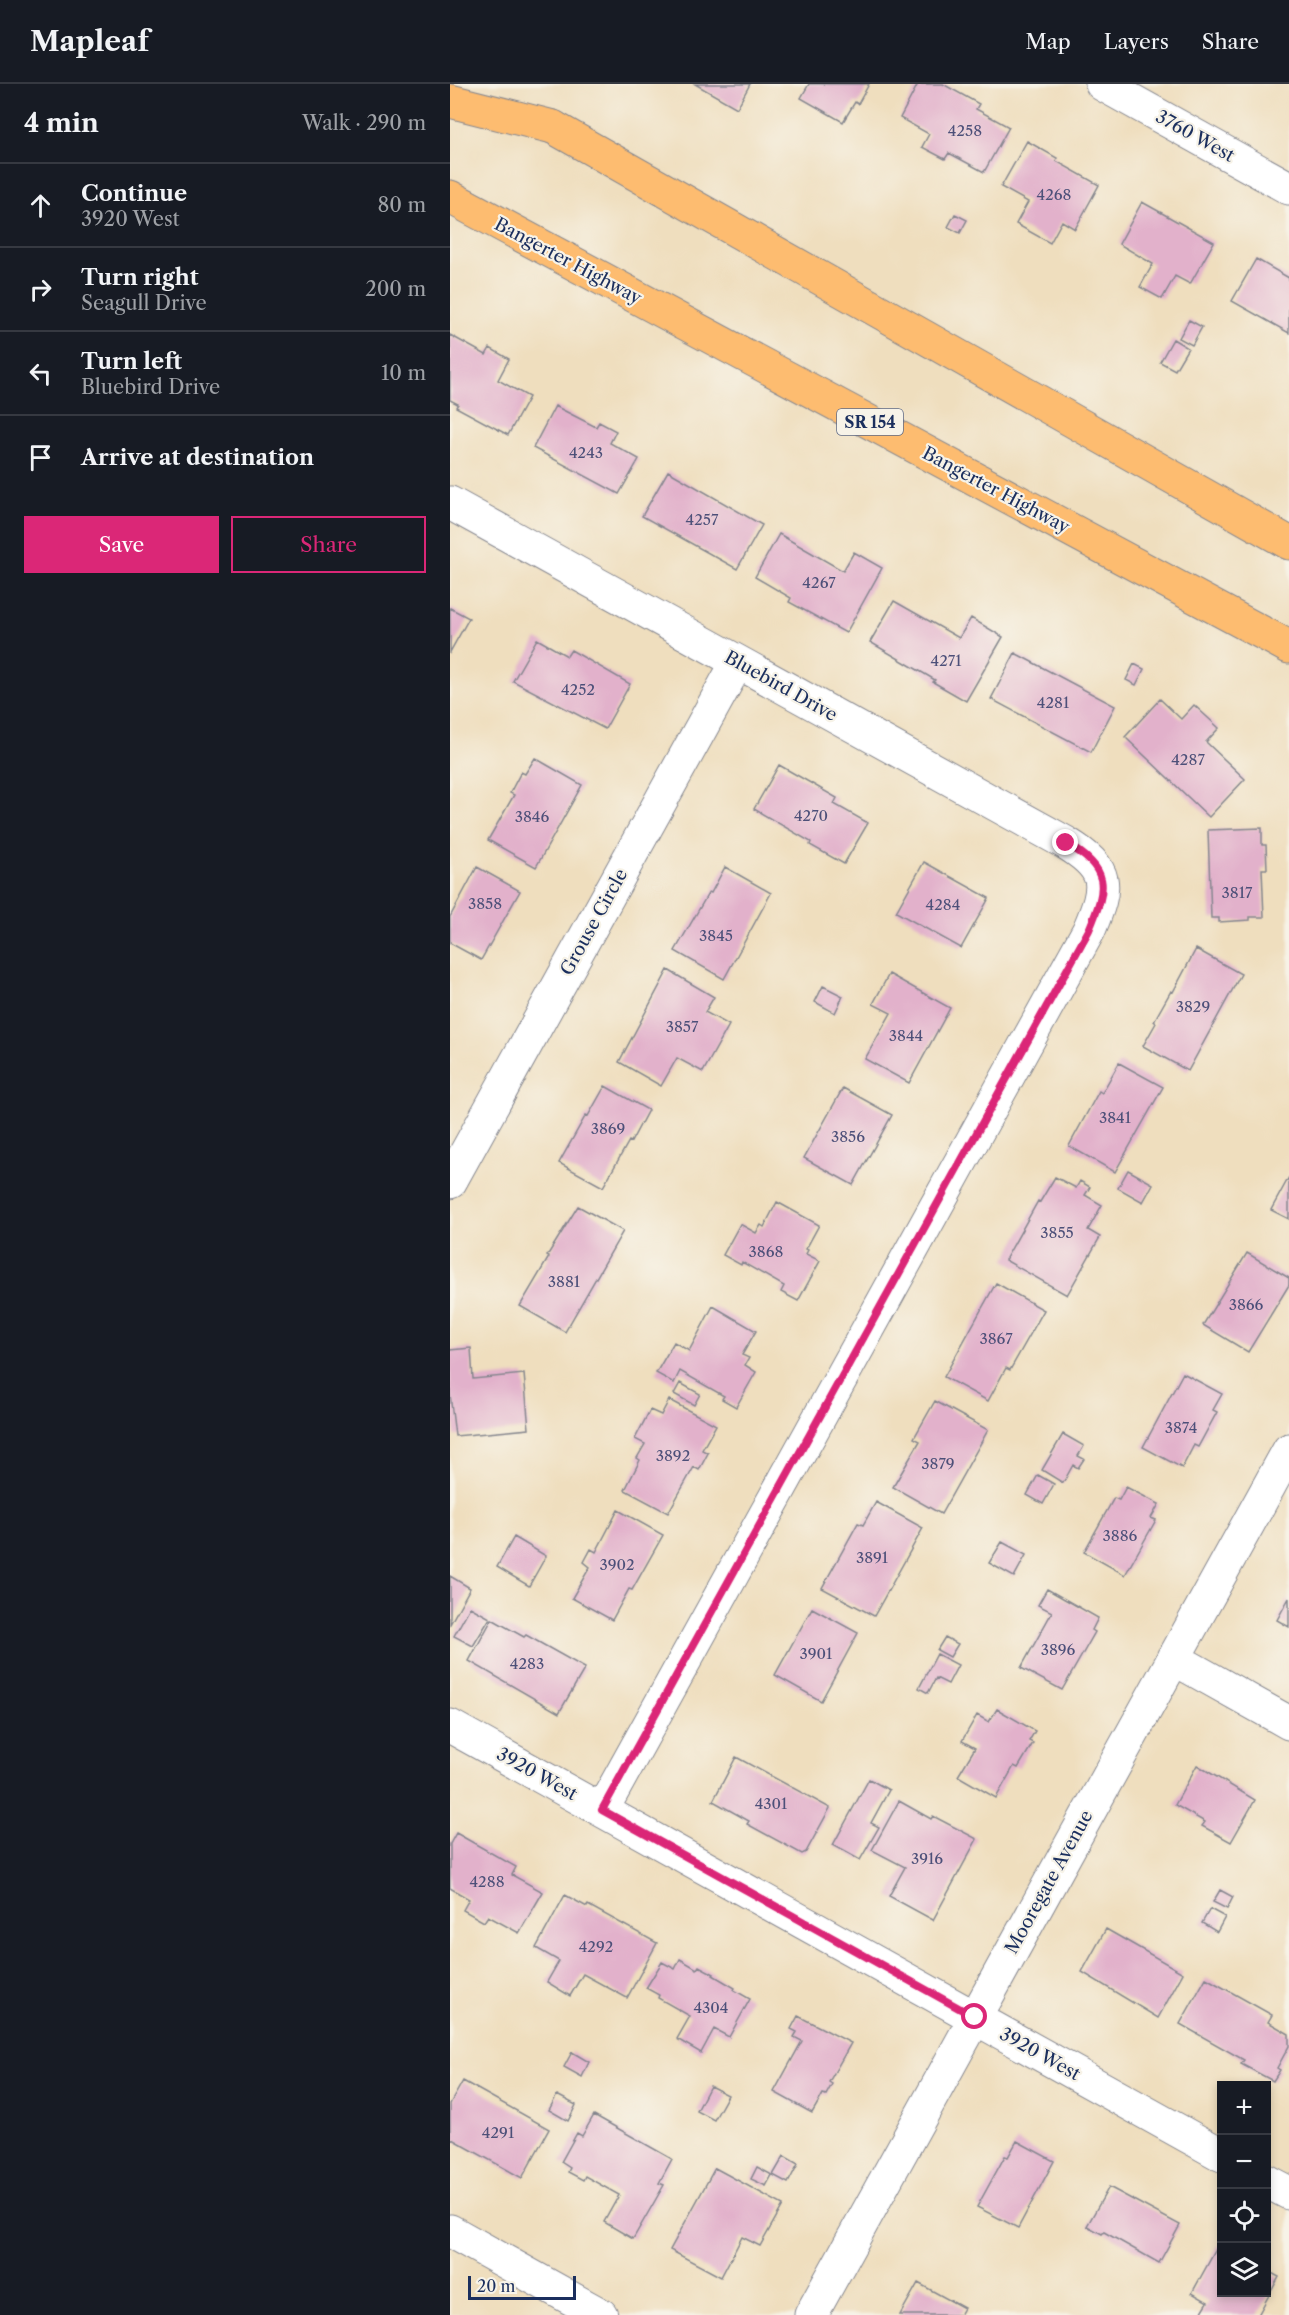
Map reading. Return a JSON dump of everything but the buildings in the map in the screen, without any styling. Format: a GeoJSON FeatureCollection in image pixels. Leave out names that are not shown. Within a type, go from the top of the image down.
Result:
{"type":"FeatureCollection","features":[{"type":"Feature","properties":{"kind":"highway"},"geometry":{"type":"LineString","coordinates":[[478,84],[1289,543]]}},
{"type":"Feature","properties":{"kind":"highway"},"geometry":{"type":"LineString","coordinates":[[450,101],[553,128]]}},
{"type":"Feature","properties":{"kind":"highway","name":"Bangerter Highway"},"geometry":{"type":"LineString","coordinates":[[450,197],[1289,647]]}},
{"type":"Feature","properties":{"kind":"street","name":"3760 West"},"geometry":{"type":"LineString","coordinates":[[1101,84],[1289,188]]}},
{"type":"Feature","properties":{"kind":"street","name":"Bluebird Drive"},"geometry":{"type":"LineString","coordinates":[[450,503],[1066,843],[1081,852],[1094,865],[1102,879],[1101,896],[1089,930],[602,1810]]}},
{"type":"Feature","properties":{"kind":"street","name":"Grouse Circle"},"geometry":{"type":"LineString","coordinates":[[450,1182],[737,663]]}},
{"type":"Feature","properties":{"kind":"street","name":"Mooregate Avenue"},"geometry":{"type":"LineString","coordinates":[[811,2315],[1289,1449]]}},
{"type":"Feature","properties":{"kind":"street"},"geometry":{"type":"LineString","coordinates":[[1173,1658],[1289,1723]]}},
{"type":"Feature","properties":{"kind":"street","name":"3920 West"},"geometry":{"type":"LineString","coordinates":[[450,1726],[1217,2153]]}},
{"type":"Feature","properties":{"kind":"street"},"geometry":{"type":"LineString","coordinates":[[1271,2184],[1289,2193]]}},
{"type":"Feature","properties":{"kind":"street"},"geometry":{"type":"LineString","coordinates":[[450,2231],[601,2315]]}},
{"type":"Feature","properties":{"kind":"route"},"geometry":{"type":"LineString","coordinates":[[975,2017],[602,1810],[1089,930],[1101,896],[1102,879],[1094,865],[1081,852],[1066,843]]}}]}
